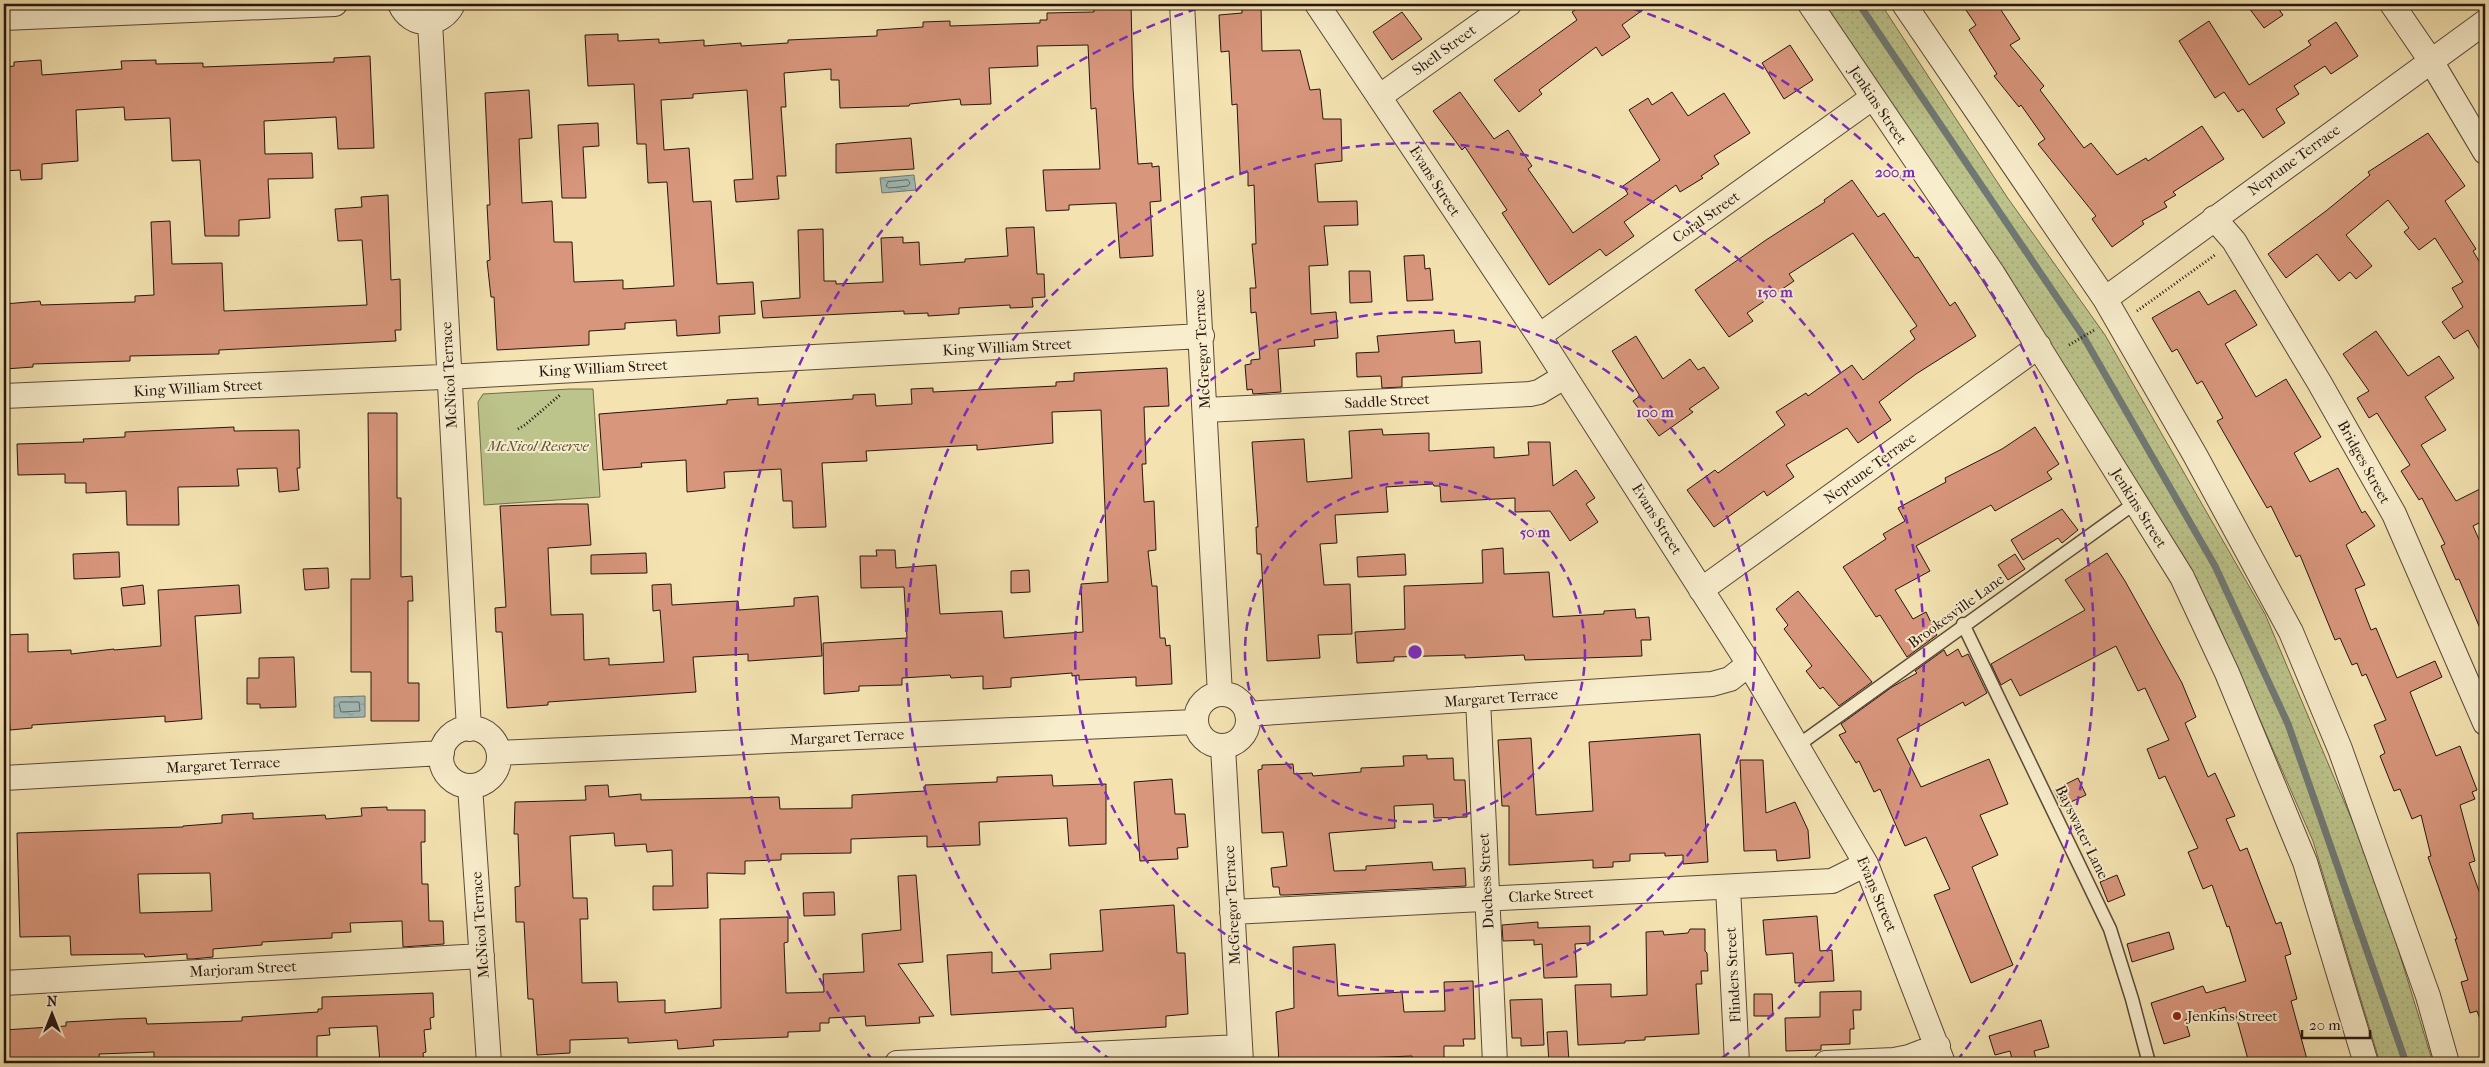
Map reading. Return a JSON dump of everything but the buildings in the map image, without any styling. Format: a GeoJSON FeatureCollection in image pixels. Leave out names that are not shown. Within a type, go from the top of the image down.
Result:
{"type":"FeatureCollection","features":[{"type":"Feature","properties":{"kind":"street"},"geometry":{"type":"LineString","coordinates":[[4,18],[335,4]]}},
{"type":"Feature","properties":{"kind":"street"},"geometry":{"type":"LineString","coordinates":[[400,4],[402,9],[414,20],[430,22],[445,16],[453,4]]}},
{"type":"Feature","properties":{"kind":"street","name":"McGregor Terrace"},"geometry":{"type":"LineString","coordinates":[[1182,4],[1202,336],[1220,694]]}},
{"type":"Feature","properties":{"kind":"street","name":"Evans Street"},"geometry":{"type":"LineString","coordinates":[[1317,4],[1539,336],[1749,664],[1866,864],[1941,1054]]}},
{"type":"Feature","properties":{"kind":"street","name":"Shell Street"},"geometry":{"type":"LineString","coordinates":[[1379,97],[1509,4]]}},
{"type":"Feature","properties":{"kind":"street","name":"Jenkins Street"},"geometry":{"type":"LineString","coordinates":[[1810,4],[1993,274],[2182,577],[2227,674],[2305,862],[2366,1063]]}},
{"type":"Feature","properties":{"kind":"street"},"geometry":{"type":"LineString","coordinates":[[1904,4],[2105,299],[2195,455],[2291,632],[2340,749],[2428,996],[2447,1063]]}},
{"type":"Feature","properties":{"kind":"street"},"geometry":{"type":"LineString","coordinates":[[2392,4],[2431,61],[2485,152]]}},
{"type":"Feature","properties":{"kind":"street","name":"McNicol Terrace"},"geometry":{"type":"LineString","coordinates":[[430,22],[469,729]]}},
{"type":"Feature","properties":{"kind":"street","name":"Neptune Terrace"},"geometry":{"type":"LineString","coordinates":[[2105,299],[2485,22]]}},
{"type":"Feature","properties":{"kind":"street","name":"Coral Street"},"geometry":{"type":"LineString","coordinates":[[1539,336],[1872,98]]}},
{"type":"Feature","properties":{"kind":"street","name":"Bridges Street"},"geometry":{"type":"LineString","coordinates":[[2214,218],[2234,241],[2319,382],[2394,514],[2485,723]]}},
{"type":"Feature","properties":{"kind":"street","name":"King William Street"},"geometry":{"type":"LineString","coordinates":[[4,396],[449,377],[1202,336]]}},
{"type":"Feature","properties":{"kind":"street","name":"Neptune Terrace"},"geometry":{"type":"LineString","coordinates":[[1701,590],[2039,346]]}},
{"type":"Feature","properties":{"kind":"street","name":"Saddle Street"},"geometry":{"type":"LineString","coordinates":[[1205,410],[1530,394],[1538,392],[1564,377]]}},
{"type":"Feature","properties":{"kind":"street","name":"Margaret Terrace"},"geometry":{"type":"LineString","coordinates":[[1247,714],[1712,684],[1730,680],[1749,664]]}},
{"type":"Feature","properties":{"kind":"street"},"geometry":{"type":"LineString","coordinates":[[1220,694],[1237,700],[1247,714],[1248,723],[1240,739],[1232,745],[1223,746],[1208,743],[1197,730],[1195,722],[1196,714],[1205,700],[1220,694]]}},
{"type":"Feature","properties":{"kind":"street","name":"Duchess Street"},"geometry":{"type":"LineString","coordinates":[[1478,700],[1496,1063]]}},
{"type":"Feature","properties":{"kind":"street","name":"Margaret Terrace"},"geometry":{"type":"LineString","coordinates":[[499,753],[1195,722]]}},
{"type":"Feature","properties":{"kind":"street"},"geometry":{"type":"LineString","coordinates":[[469,729],[481,730],[489,735],[496,743],[499,753],[495,772],[489,779],[470,786],[460,784],[446,772],[442,764],[442,753],[448,739],[455,733],[469,729]]}},
{"type":"Feature","properties":{"kind":"street","name":"McGregor Terrace"},"geometry":{"type":"LineString","coordinates":[[1223,746],[1240,1055]]}},
{"type":"Feature","properties":{"kind":"street","name":"Margaret Terrace"},"geometry":{"type":"LineString","coordinates":[[4,778],[442,753]]}},
{"type":"Feature","properties":{"kind":"street","name":"McNicol Terrace"},"geometry":{"type":"LineString","coordinates":[[470,786],[488,1063]]}},
{"type":"Feature","properties":{"kind":"street","name":"Clarke Street"},"geometry":{"type":"LineString","coordinates":[[1232,912],[1487,898],[1728,888],[1832,881],[1866,864]]}},
{"type":"Feature","properties":{"kind":"street","name":"Flinders Street"},"geometry":{"type":"LineString","coordinates":[[1728,888],[1737,1063]]}},
{"type":"Feature","properties":{"kind":"street","name":"Marjoram Street"},"geometry":{"type":"LineString","coordinates":[[4,983],[482,956]]}},
{"type":"Feature","properties":{"kind":"street"},"geometry":{"type":"LineString","coordinates":[[1826,1063],[1894,1060],[1941,1054]]}},
{"type":"Feature","properties":{"kind":"street"},"geometry":{"type":"LineString","coordinates":[[897,1063],[1240,1055]]}},
{"type":"Feature","properties":{"kind":"lane","name":"Brookesville Lane"},"geometry":{"type":"LineString","coordinates":[[1797,746],[1963,624],[2135,503]]}},
{"type":"Feature","properties":{"kind":"lane","name":"Bayswater Lane"},"geometry":{"type":"LineString","coordinates":[[1963,624],[2110,928],[2149,1063]]}},
{"type":"Feature","properties":{"kind":"path"},"geometry":{"type":"LineString","coordinates":[[2136,311],[2220,252]]}},
{"type":"Feature","properties":{"kind":"path"},"geometry":{"type":"LineString","coordinates":[[2069,345],[2098,327]]}},
{"type":"Feature","properties":{"kind":"path"},"geometry":{"type":"LineString","coordinates":[[518,429],[565,393]]}},
{"type":"Feature","properties":{"kind":"green space"},"geometry":{"type":"Polygon","coordinates":[[[1823,4],[1881,4],[2007,197],[2105,335],[2265,614],[2376,877],[2433,1063],[2380,1063],[2313,841],[2212,610],[2057,355],[1823,4]]]}},
{"type":"Feature","properties":{"kind":"green space","name":"McNicol Reserve"},"geometry":{"type":"Polygon","coordinates":[[[593,389],[600,497],[484,505],[478,402],[483,394],[593,389]]]}},
{"type":"Feature","properties":{"kind":"water"},"geometry":{"type":"Polygon","coordinates":[[[914,175],[916,190],[882,193],[880,178],[914,175]]]}},
{"type":"Feature","properties":{"kind":"water"},"geometry":{"type":"Polygon","coordinates":[[[365,696],[365,717],[334,718],[334,697],[365,696]]]}},
{"type":"Feature","properties":{"kind":"waterway"},"geometry":{"type":"LineString","coordinates":[[1859,4],[2083,336],[2215,566],[2288,724],[2406,1063]]}},
{"type":"Feature","properties":{"kind":"place","name":"Jenkins Street"},"geometry":{"type":"Point","coordinates":[2177,1016]}}]}
